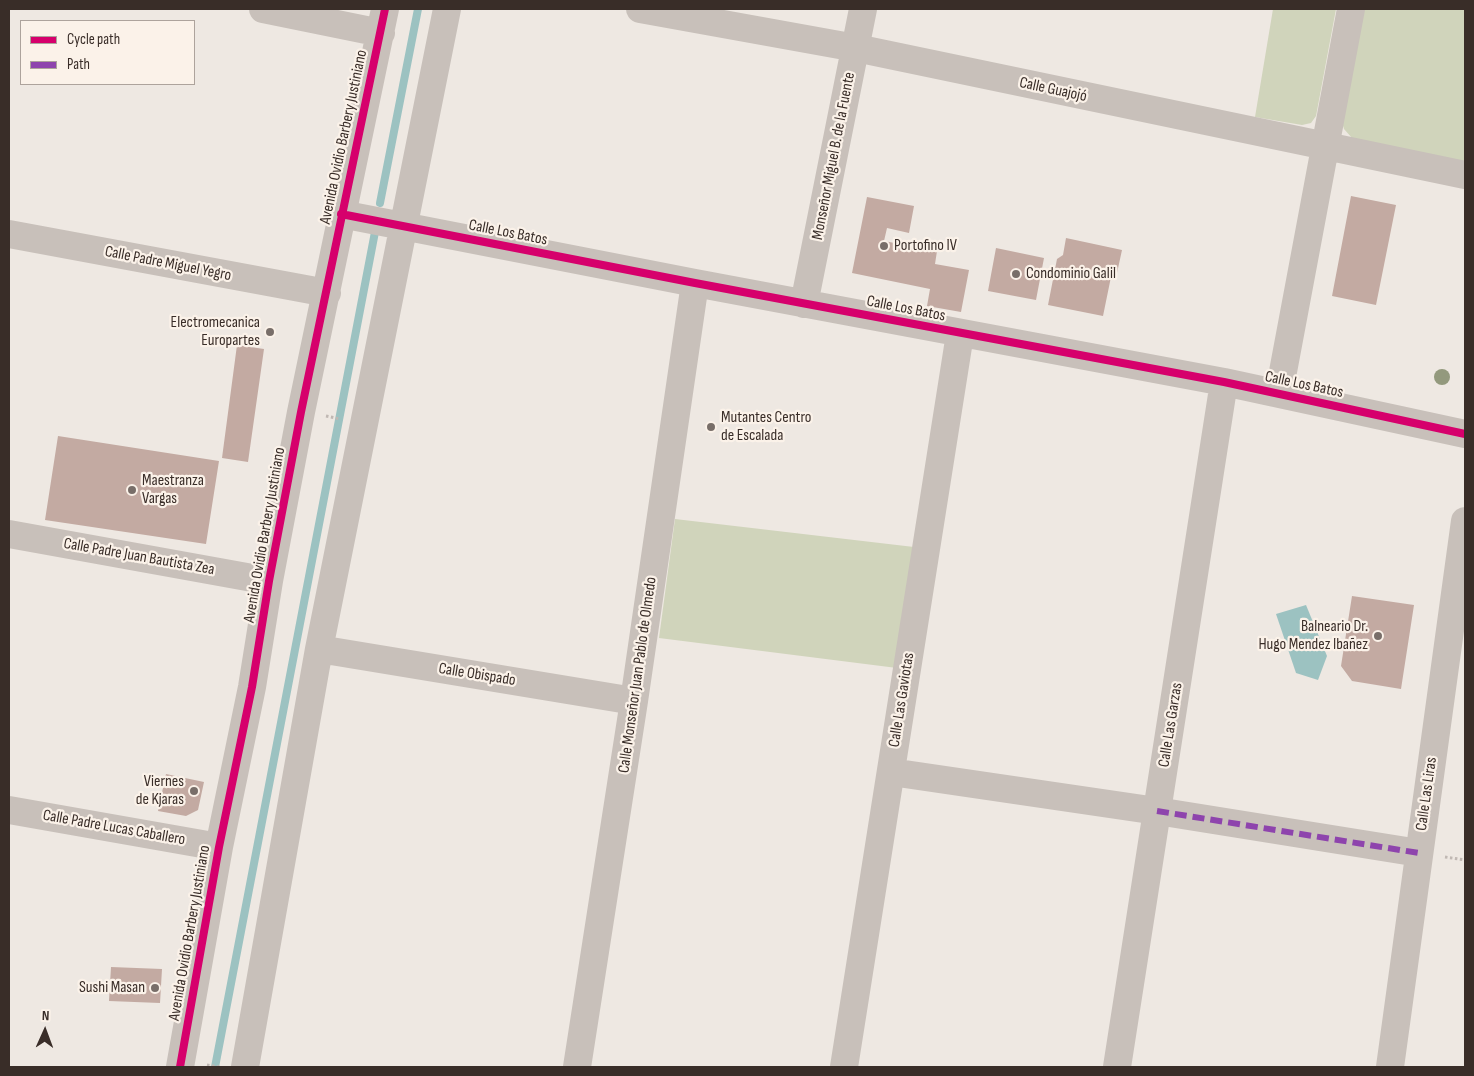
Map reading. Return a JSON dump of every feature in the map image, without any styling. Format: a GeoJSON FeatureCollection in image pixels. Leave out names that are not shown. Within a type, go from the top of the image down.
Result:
{"type":"FeatureCollection","features":[{"type":"Feature","properties":{"kind":"street"},"geometry":{"type":"LineString","coordinates":[[263,9],[383,21]]}},
{"type":"Feature","properties":{"kind":"street"},"geometry":{"type":"LineString","coordinates":[[245,1067],[319,649],[447,9]]}},
{"type":"Feature","properties":{"kind":"street","name":"Calle Guajojó"},"geometry":{"type":"LineString","coordinates":[[640,9],[856,48],[1465,175]]}},
{"type":"Feature","properties":{"kind":"street","name":"Monseñor Miguel B. de la Fuente"},"geometry":{"type":"LineString","coordinates":[[804,304],[863,9]]}},
{"type":"Feature","properties":{"kind":"street"},"geometry":{"type":"LineString","coordinates":[[1279,393],[1351,9]]}},
{"type":"Feature","properties":{"kind":"street","name":"Avenida Ovidio Barbery Justiniano"},"geometry":{"type":"LineString","coordinates":[[192,1066],[219,847],[252,687],[269,581],[301,412],[383,21]]}},
{"type":"Feature","properties":{"kind":"street","name":"Calle Los Batos"},"geometry":{"type":"LineString","coordinates":[[341,214],[960,334],[1224,382],[1465,434]]}},
{"type":"Feature","properties":{"kind":"street","name":"Calle Padre Miguel Yegro"},"geometry":{"type":"LineString","coordinates":[[9,234],[327,294]]}},
{"type":"Feature","properties":{"kind":"street","name":"Calle Monseñor Juan Pablo de Olmedo"},"geometry":{"type":"LineString","coordinates":[[577,1067],[634,701],[695,283]]}},
{"type":"Feature","properties":{"kind":"street","name":"Calle Las Gaviotas"},"geometry":{"type":"LineString","coordinates":[[844,1067],[960,334]]}},
{"type":"Feature","properties":{"kind":"street","name":"Calle Las Garzas"},"geometry":{"type":"LineString","coordinates":[[1117,1067],[1224,382]]}},
{"type":"Feature","properties":{"kind":"street","name":"Calle Las Liras"},"geometry":{"type":"LineString","coordinates":[[1390,1067],[1465,521]]}},
{"type":"Feature","properties":{"kind":"street","name":"Calle Padre Juan Bautista Zea"},"geometry":{"type":"LineString","coordinates":[[9,534],[269,581]]}},
{"type":"Feature","properties":{"kind":"street","name":"Calle Obispado"},"geometry":{"type":"LineString","coordinates":[[319,649],[634,701]]}},
{"type":"Feature","properties":{"kind":"street"},"geometry":{"type":"LineString","coordinates":[[891,772],[1157,811],[1419,853]]}},
{"type":"Feature","properties":{"kind":"street","name":"Calle Padre Lucas Caballero"},"geometry":{"type":"LineString","coordinates":[[9,810],[219,847]]}},
{"type":"Feature","properties":{"kind":"path"},"geometry":{"type":"LineString","coordinates":[[192,1066],[226,1067]]}},
{"type":"Feature","properties":{"kind":"green space"},"geometry":{"type":"Polygon","coordinates":[[[1273,9],[1336,9],[1316,116],[1311,123],[1302,125],[1255,117],[1273,9]]]}},
{"type":"Feature","properties":{"kind":"green space"},"geometry":{"type":"Polygon","coordinates":[[[1362,9],[1465,9],[1465,162],[1352,138],[1344,129],[1341,119],[1362,9]]]}},
{"type":"Feature","properties":{"kind":"green space"},"geometry":{"type":"Polygon","coordinates":[[[675,519],[914,547],[897,668],[659,638],[675,519]]]}},
{"type":"Feature","properties":{"kind":"water"},"geometry":{"type":"Polygon","coordinates":[[[1306,605],[1327,656],[1318,680],[1296,673],[1276,614],[1306,605]]]}},
{"type":"Feature","properties":{"kind":"building"},"geometry":{"type":"Polygon","coordinates":[[[1351,196],[1396,205],[1376,305],[1332,296],[1351,196]]]}},
{"type":"Feature","properties":{"kind":"building","name":"Portofino IV"},"geometry":{"type":"Polygon","coordinates":[[[867,197],[914,206],[909,233],[887,228],[884,241],[937,251],[935,264],[969,270],[961,312],[927,306],[930,289],[852,273],[867,197]]]}},
{"type":"Feature","properties":{"kind":"building"},"geometry":{"type":"Polygon","coordinates":[[[1066,238],[1122,250],[1117,273],[1112,272],[1103,316],[1048,305],[1057,259],[1063,255],[1066,238]]]}},
{"type":"Feature","properties":{"kind":"building","name":"Condominio Galil"},"geometry":{"type":"Polygon","coordinates":[[[996,248],[1044,258],[1036,300],[988,291],[996,248]]]}},
{"type":"Feature","properties":{"kind":"building"},"geometry":{"type":"Polygon","coordinates":[[[237,345],[264,349],[248,462],[222,458],[237,345]]]}},
{"type":"Feature","properties":{"kind":"building","name":"Maestranza Vargas"},"geometry":{"type":"Polygon","coordinates":[[[58,436],[219,461],[206,544],[45,520],[58,436]]]}},
{"type":"Feature","properties":{"kind":"building","name":"Balneario Dr. Hugo Mendez Ibañez"},"geometry":{"type":"Polygon","coordinates":[[[1352,596],[1414,605],[1401,689],[1352,681],[1341,666],[1352,596]]]}},
{"type":"Feature","properties":{"kind":"building"},"geometry":{"type":"Polygon","coordinates":[[[166,774],[204,782],[198,810],[186,816],[158,811],[166,774]]]}},
{"type":"Feature","properties":{"kind":"building"},"geometry":{"type":"Polygon","coordinates":[[[111,967],[162,969],[160,1003],[109,1001],[111,967]]]}},
{"type":"Feature","properties":{"kind":"waterway"},"geometry":{"type":"LineString","coordinates":[[380,203],[418,9]]}},
{"type":"Feature","properties":{"kind":"waterway"},"geometry":{"type":"LineString","coordinates":[[215,1067],[375,232]]}},
{"type":"Feature","properties":{"kind":"marked path"},"geometry":{"type":"LineString","coordinates":[[1157,811],[1419,853]]}},
{"type":"Feature","properties":{"kind":"cycle path"},"geometry":{"type":"LineString","coordinates":[[180,1067],[219,847],[252,687],[269,581],[301,412],[385,9]]}},
{"type":"Feature","properties":{"kind":"cycle path"},"geometry":{"type":"LineString","coordinates":[[341,214],[695,283],[1224,382],[1465,434]]}},
{"type":"Feature","properties":{"kind":"place","name":"Portofino IV"},"geometry":{"type":"Point","coordinates":[884,246]}},
{"type":"Feature","properties":{"kind":"place","name":"Condominio Galil"},"geometry":{"type":"Point","coordinates":[1016,274]}},
{"type":"Feature","properties":{"kind":"place","name":"Electromecanica Europartes"},"geometry":{"type":"Point","coordinates":[270,332]}},
{"type":"Feature","properties":{"kind":"place","name":"Mutantes Centro de Escalada"},"geometry":{"type":"Point","coordinates":[711,427]}},
{"type":"Feature","properties":{"kind":"place","name":"Maestranza Vargas"},"geometry":{"type":"Point","coordinates":[132,490]}},
{"type":"Feature","properties":{"kind":"place","name":"Balneario Dr. Hugo Mendez Ibañez"},"geometry":{"type":"Point","coordinates":[1378,636]}},
{"type":"Feature","properties":{"kind":"place","name":"Viernes de Kjaras"},"geometry":{"type":"Point","coordinates":[194,791]}},
{"type":"Feature","properties":{"kind":"place","name":"Sushi Masan"},"geometry":{"type":"Point","coordinates":[155,988]}}]}
